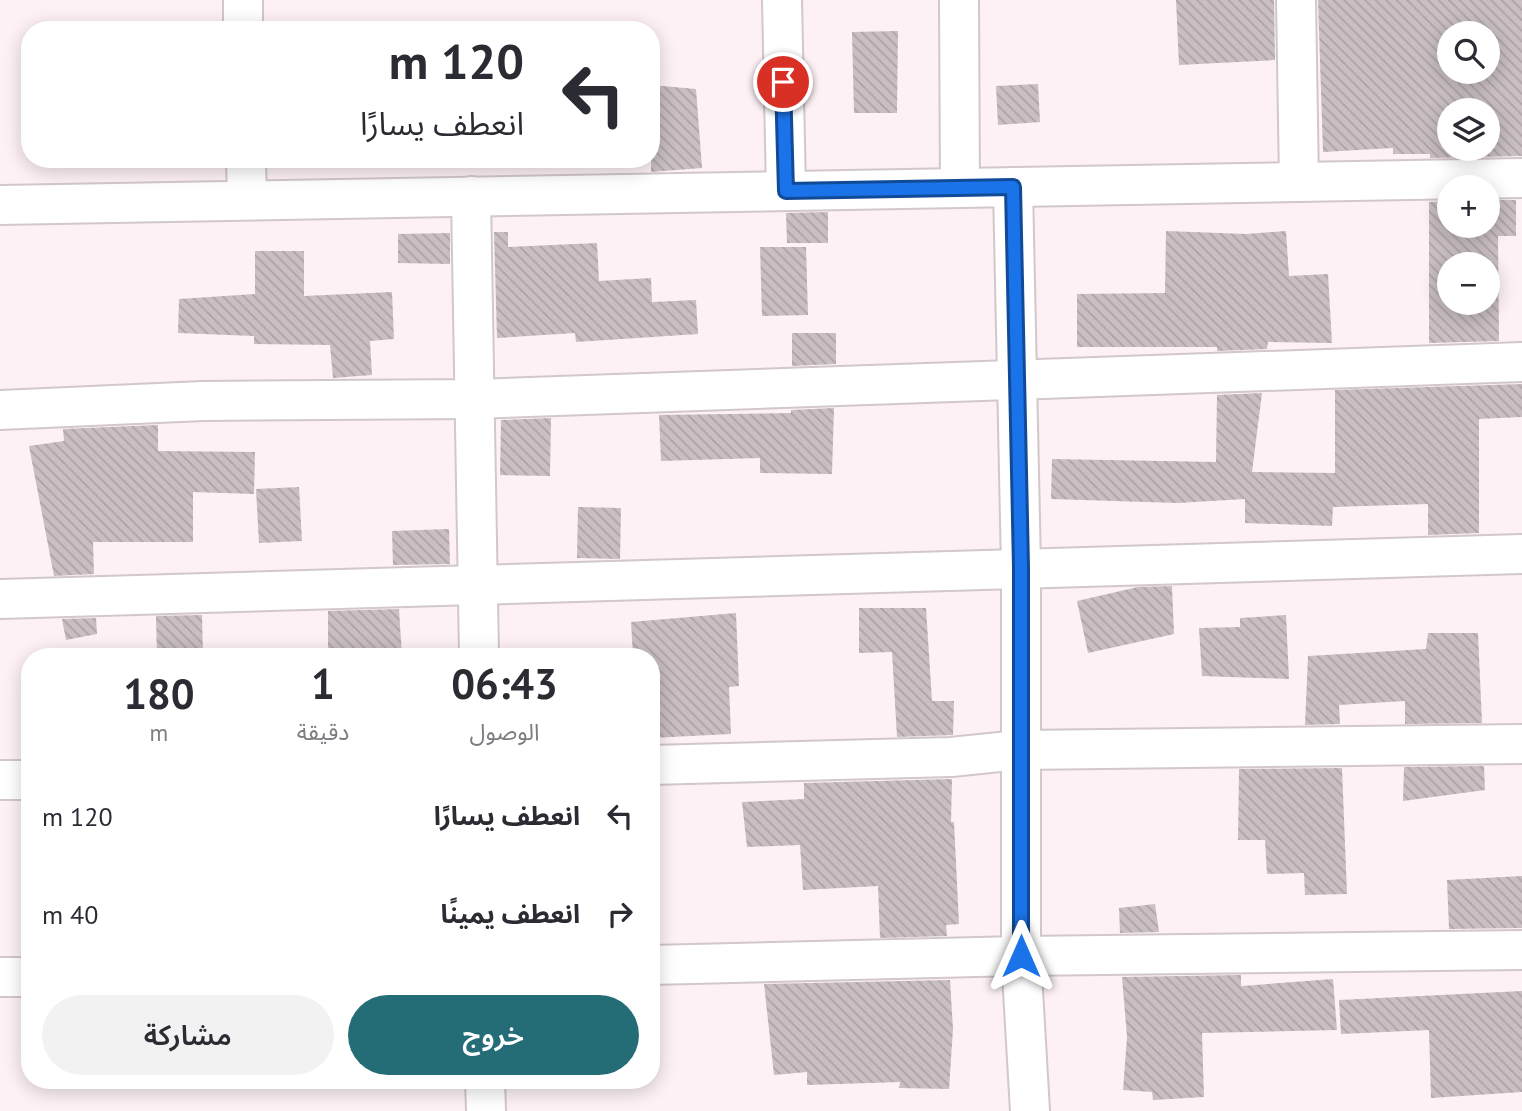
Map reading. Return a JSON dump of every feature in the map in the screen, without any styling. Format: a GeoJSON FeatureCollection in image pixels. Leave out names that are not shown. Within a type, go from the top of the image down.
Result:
{"type":"FeatureCollection","features":[{"type":"Feature","properties":{"kind":"street"},"geometry":{"type":"LineString","coordinates":[[243,0],[243,21]]}},
{"type":"Feature","properties":{"kind":"street"},"geometry":{"type":"LineString","coordinates":[[782,0],[786,191]]}},
{"type":"Feature","properties":{"kind":"street"},"geometry":{"type":"LineString","coordinates":[[959,0],[960,188]]}},
{"type":"Feature","properties":{"kind":"street"},"geometry":{"type":"LineString","coordinates":[[1296,0],[1299,182]]}},
{"type":"Feature","properties":{"kind":"street"},"geometry":{"type":"LineString","coordinates":[[246,168],[247,200]]}},
{"type":"Feature","properties":{"kind":"street"},"geometry":{"type":"LineString","coordinates":[[0,205],[1522,178]]}},
{"type":"Feature","properties":{"kind":"street"},"geometry":{"type":"LineString","coordinates":[[1013,187],[1021,567],[1021,956],[1030,1111]]}},
{"type":"Feature","properties":{"kind":"street"},"geometry":{"type":"LineString","coordinates":[[471,196],[479,648]]}},
{"type":"Feature","properties":{"kind":"street"},"geometry":{"type":"LineString","coordinates":[[0,410],[204,401],[474,399],[1522,362]]}},
{"type":"Feature","properties":{"kind":"street"},"geometry":{"type":"LineString","coordinates":[[0,599],[478,587],[1021,567],[1522,554]]}},
{"type":"Feature","properties":{"kind":"street"},"geometry":{"type":"LineString","coordinates":[[660,765],[950,757],[1020,750],[1522,744]]}},
{"type":"Feature","properties":{"kind":"street"},"geometry":{"type":"LineString","coordinates":[[0,780],[21,780]]}},
{"type":"Feature","properties":{"kind":"street"},"geometry":{"type":"LineString","coordinates":[[660,965],[1021,956],[1522,950]]}},
{"type":"Feature","properties":{"kind":"street"},"geometry":{"type":"LineString","coordinates":[[0,977],[21,977]]}},
{"type":"Feature","properties":{"kind":"street"},"geometry":{"type":"LineString","coordinates":[[485,1089],[486,1111]]}},
{"type":"Feature","properties":{"kind":"building"},"geometry":{"type":"Polygon","coordinates":[[[1176,0],[1274,0],[1275,60],[1179,65],[1176,0]]]}},
{"type":"Feature","properties":{"kind":"building"},"geometry":{"type":"Polygon","coordinates":[[[1318,0],[1522,0],[1522,156],[1500,156],[1500,98],[1437,98],[1437,158],[1430,158],[1430,154],[1393,154],[1393,148],[1323,152],[1318,0]]]}},
{"type":"Feature","properties":{"kind":"building"},"geometry":{"type":"Polygon","coordinates":[[[898,31],[897,113],[854,113],[852,32],[898,31]]]}},
{"type":"Feature","properties":{"kind":"building"},"geometry":{"type":"Polygon","coordinates":[[[1038,84],[1040,122],[998,125],[996,86],[1038,84]]]}},
{"type":"Feature","properties":{"kind":"building"},"geometry":{"type":"Polygon","coordinates":[[[660,86],[696,89],[702,168],[651,172],[651,168],[660,168],[660,86]]]}},
{"type":"Feature","properties":{"kind":"building"},"geometry":{"type":"Polygon","coordinates":[[[1500,200],[1516,200],[1516,236],[1500,236],[1500,200]]]}},
{"type":"Feature","properties":{"kind":"building"},"geometry":{"type":"Polygon","coordinates":[[[1429,202],[1437,202],[1437,238],[1498,238],[1498,252],[1437,252],[1437,315],[1499,315],[1499,341],[1429,343],[1429,202]]]}},
{"type":"Feature","properties":{"kind":"building"},"geometry":{"type":"Polygon","coordinates":[[[828,212],[828,243],[787,243],[786,213],[828,212]]]}},
{"type":"Feature","properties":{"kind":"building"},"geometry":{"type":"Polygon","coordinates":[[[1166,231],[1246,234],[1286,231],[1289,276],[1328,274],[1332,343],[1268,342],[1267,349],[1217,351],[1217,347],[1077,347],[1077,294],[1165,293],[1166,231]]]}},
{"type":"Feature","properties":{"kind":"building"},"geometry":{"type":"Polygon","coordinates":[[[494,232],[508,232],[508,247],[597,243],[599,281],[651,278],[652,302],[696,300],[698,334],[576,342],[575,333],[497,338],[494,232]]]}},
{"type":"Feature","properties":{"kind":"building"},"geometry":{"type":"Polygon","coordinates":[[[450,233],[450,264],[398,263],[398,234],[450,233]]]}},
{"type":"Feature","properties":{"kind":"building"},"geometry":{"type":"Polygon","coordinates":[[[760,247],[806,247],[808,315],[762,316],[760,247]]]}},
{"type":"Feature","properties":{"kind":"building"},"geometry":{"type":"Polygon","coordinates":[[[255,251],[304,251],[304,296],[392,292],[394,339],[370,341],[372,375],[333,378],[330,345],[254,344],[254,336],[178,333],[179,299],[255,294],[255,251]]]}},
{"type":"Feature","properties":{"kind":"building"},"geometry":{"type":"Polygon","coordinates":[[[792,333],[836,333],[836,364],[792,366],[792,333]]]}},
{"type":"Feature","properties":{"kind":"building"},"geometry":{"type":"Polygon","coordinates":[[[1522,384],[1522,417],[1479,419],[1479,533],[1428,535],[1428,504],[1333,507],[1332,526],[1245,523],[1245,499],[1178,503],[1051,499],[1052,459],[1216,462],[1217,395],[1262,393],[1252,472],[1335,473],[1335,390],[1522,384]]]}},
{"type":"Feature","properties":{"kind":"building"},"geometry":{"type":"Polygon","coordinates":[[[834,408],[832,474],[760,473],[760,458],[661,461],[659,415],[791,413],[791,410],[834,408]]]}},
{"type":"Feature","properties":{"kind":"building"},"geometry":{"type":"Polygon","coordinates":[[[551,418],[550,476],[500,475],[501,420],[551,418]]]}},
{"type":"Feature","properties":{"kind":"building"},"geometry":{"type":"Polygon","coordinates":[[[158,425],[158,451],[255,452],[254,494],[193,492],[193,542],[93,542],[94,574],[54,576],[29,446],[64,441],[63,429],[158,425]]]}},
{"type":"Feature","properties":{"kind":"building"},"geometry":{"type":"Polygon","coordinates":[[[299,487],[302,541],[259,543],[256,489],[299,487]]]}},
{"type":"Feature","properties":{"kind":"building"},"geometry":{"type":"Polygon","coordinates":[[[578,507],[621,508],[620,559],[577,558],[578,507]]]}},
{"type":"Feature","properties":{"kind":"building"},"geometry":{"type":"Polygon","coordinates":[[[449,529],[450,564],[393,565],[392,531],[449,529]]]}},
{"type":"Feature","properties":{"kind":"building"},"geometry":{"type":"Polygon","coordinates":[[[1172,586],[1174,634],[1088,653],[1077,601],[1138,587],[1172,586]]]}},
{"type":"Feature","properties":{"kind":"building"},"geometry":{"type":"Polygon","coordinates":[[[859,608],[926,608],[932,701],[954,701],[953,735],[897,737],[892,652],[859,653],[859,608]]]}},
{"type":"Feature","properties":{"kind":"building"},"geometry":{"type":"Polygon","coordinates":[[[399,609],[401,648],[328,648],[328,611],[399,609]]]}},
{"type":"Feature","properties":{"kind":"building"},"geometry":{"type":"Polygon","coordinates":[[[736,613],[739,686],[729,687],[731,734],[660,738],[660,648],[633,648],[631,622],[736,613]]]}},
{"type":"Feature","properties":{"kind":"building"},"geometry":{"type":"Polygon","coordinates":[[[202,615],[203,648],[157,648],[156,616],[202,615]]]}},
{"type":"Feature","properties":{"kind":"building"},"geometry":{"type":"Polygon","coordinates":[[[1286,615],[1289,679],[1202,676],[1199,628],[1240,627],[1240,618],[1286,615]]]}},
{"type":"Feature","properties":{"kind":"building"},"geometry":{"type":"Polygon","coordinates":[[[96,618],[97,634],[66,640],[62,619],[96,618]]]}},
{"type":"Feature","properties":{"kind":"building"},"geometry":{"type":"Polygon","coordinates":[[[1428,633],[1478,633],[1482,723],[1405,724],[1405,701],[1339,705],[1340,724],[1305,725],[1308,656],[1426,649],[1428,633]]]}},
{"type":"Feature","properties":{"kind":"building"},"geometry":{"type":"Polygon","coordinates":[[[1484,766],[1485,790],[1403,801],[1404,767],[1484,766]]]}},
{"type":"Feature","properties":{"kind":"building"},"geometry":{"type":"Polygon","coordinates":[[[1342,768],[1347,894],[1305,895],[1304,873],[1267,874],[1265,840],[1238,840],[1239,769],[1342,768]]]}},
{"type":"Feature","properties":{"kind":"building"},"geometry":{"type":"Polygon","coordinates":[[[952,779],[951,822],[954,822],[959,924],[946,925],[947,936],[880,938],[878,886],[803,890],[800,845],[747,847],[742,802],[804,799],[804,783],[952,779]]]}},
{"type":"Feature","properties":{"kind":"building"},"geometry":{"type":"Polygon","coordinates":[[[1522,876],[1522,928],[1449,929],[1447,880],[1522,876]]]}},
{"type":"Feature","properties":{"kind":"building"},"geometry":{"type":"Polygon","coordinates":[[[1155,904],[1159,932],[1120,933],[1119,908],[1155,904]]]}},
{"type":"Feature","properties":{"kind":"building"},"geometry":{"type":"Polygon","coordinates":[[[1241,975],[1241,986],[1333,979],[1337,1030],[1202,1033],[1204,1097],[1153,1100],[1152,1092],[1123,1090],[1127,1037],[1122,977],[1241,975]]]}},
{"type":"Feature","properties":{"kind":"building"},"geometry":{"type":"Polygon","coordinates":[[[950,980],[953,1029],[949,1089],[899,1088],[900,1082],[807,1085],[807,1072],[774,1075],[764,984],[950,980]]]}},
{"type":"Feature","properties":{"kind":"building"},"geometry":{"type":"Polygon","coordinates":[[[1522,991],[1522,1092],[1431,1098],[1429,1030],[1341,1034],[1339,1000],[1522,991]]]}},
{"type":"Feature","properties":{"kind":"route"},"geometry":{"type":"LineString","coordinates":[[783,82],[786,191],[1013,187],[1021,567],[1021,956]]}}]}
